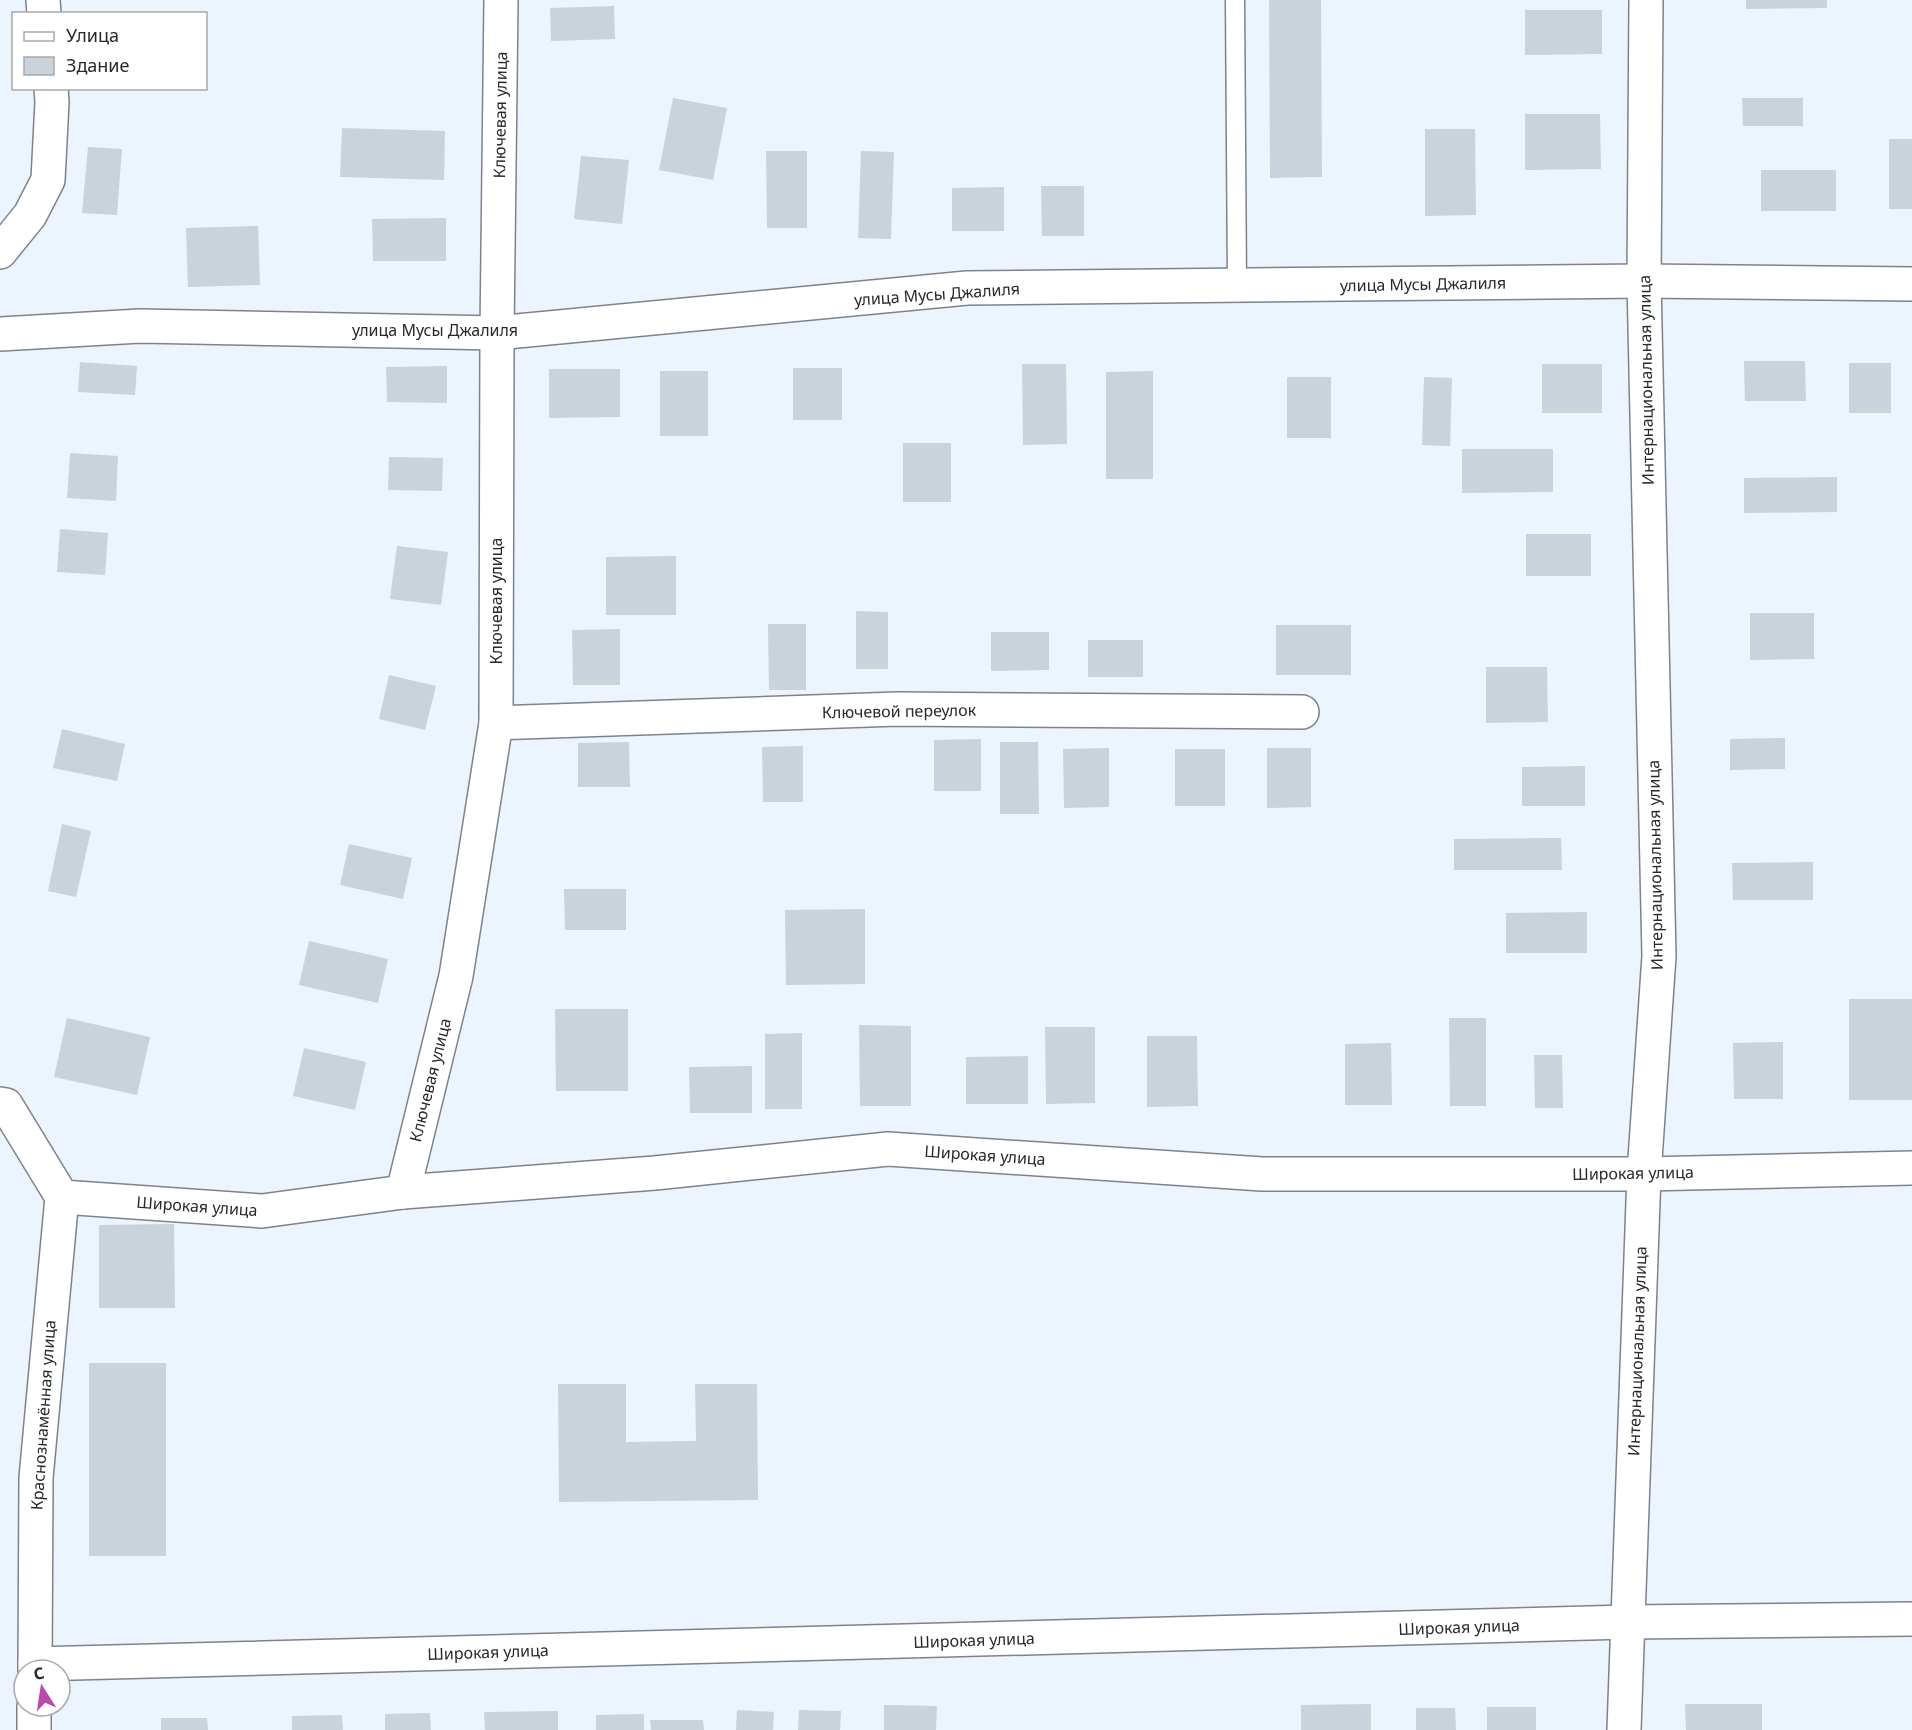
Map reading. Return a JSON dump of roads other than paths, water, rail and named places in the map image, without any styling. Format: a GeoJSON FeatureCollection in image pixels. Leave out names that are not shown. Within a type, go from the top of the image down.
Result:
{"type":"FeatureCollection","features":[{"type":"Feature","properties":{"kind":"street","name":"Ключевая улица"},"geometry":{"type":"LineString","coordinates":[[402,1192],[456,976],[496,723],[501,0]]}},
{"type":"Feature","properties":{"kind":"street","name":"Интернациональная улица"},"geometry":{"type":"LineString","coordinates":[[1623,1730],[1644,1174],[1659,956],[1644,281],[1646,0]]}},
{"type":"Feature","properties":{"kind":"street"},"geometry":{"type":"LineString","coordinates":[[0,252],[30,215],[48,180],[51,90]]}},
{"type":"Feature","properties":{"kind":"street","name":"улица Мусы Джалиля"},"geometry":{"type":"LineString","coordinates":[[0,334],[140,326],[497,333],[967,288],[1644,281],[1912,284]]}},
{"type":"Feature","properties":{"kind":"street","name":"Ключевой переулок"},"geometry":{"type":"LineString","coordinates":[[496,723],[897,709],[1302,711]]}},
{"type":"Feature","properties":{"kind":"street"},"geometry":{"type":"LineString","coordinates":[[0,1104],[6,1105],[62,1197]]}},
{"type":"Feature","properties":{"kind":"street","name":"Широкая улица"},"geometry":{"type":"LineString","coordinates":[[62,1197],[262,1211],[402,1192],[655,1173],[888,1149],[1262,1174],[1644,1174],[1912,1168]]}},
{"type":"Feature","properties":{"kind":"street","name":"Краснознамённая улица"},"geometry":{"type":"LineString","coordinates":[[35,1658],[36,1478],[62,1197]]}},
{"type":"Feature","properties":{"kind":"street","name":"Широкая улица"},"geometry":{"type":"LineString","coordinates":[[72,1666],[1627,1622],[1912,1618]]}},
{"type":"Feature","properties":{"kind":"lane"},"geometry":{"type":"LineString","coordinates":[[1235,0],[1237,286]]}}]}
